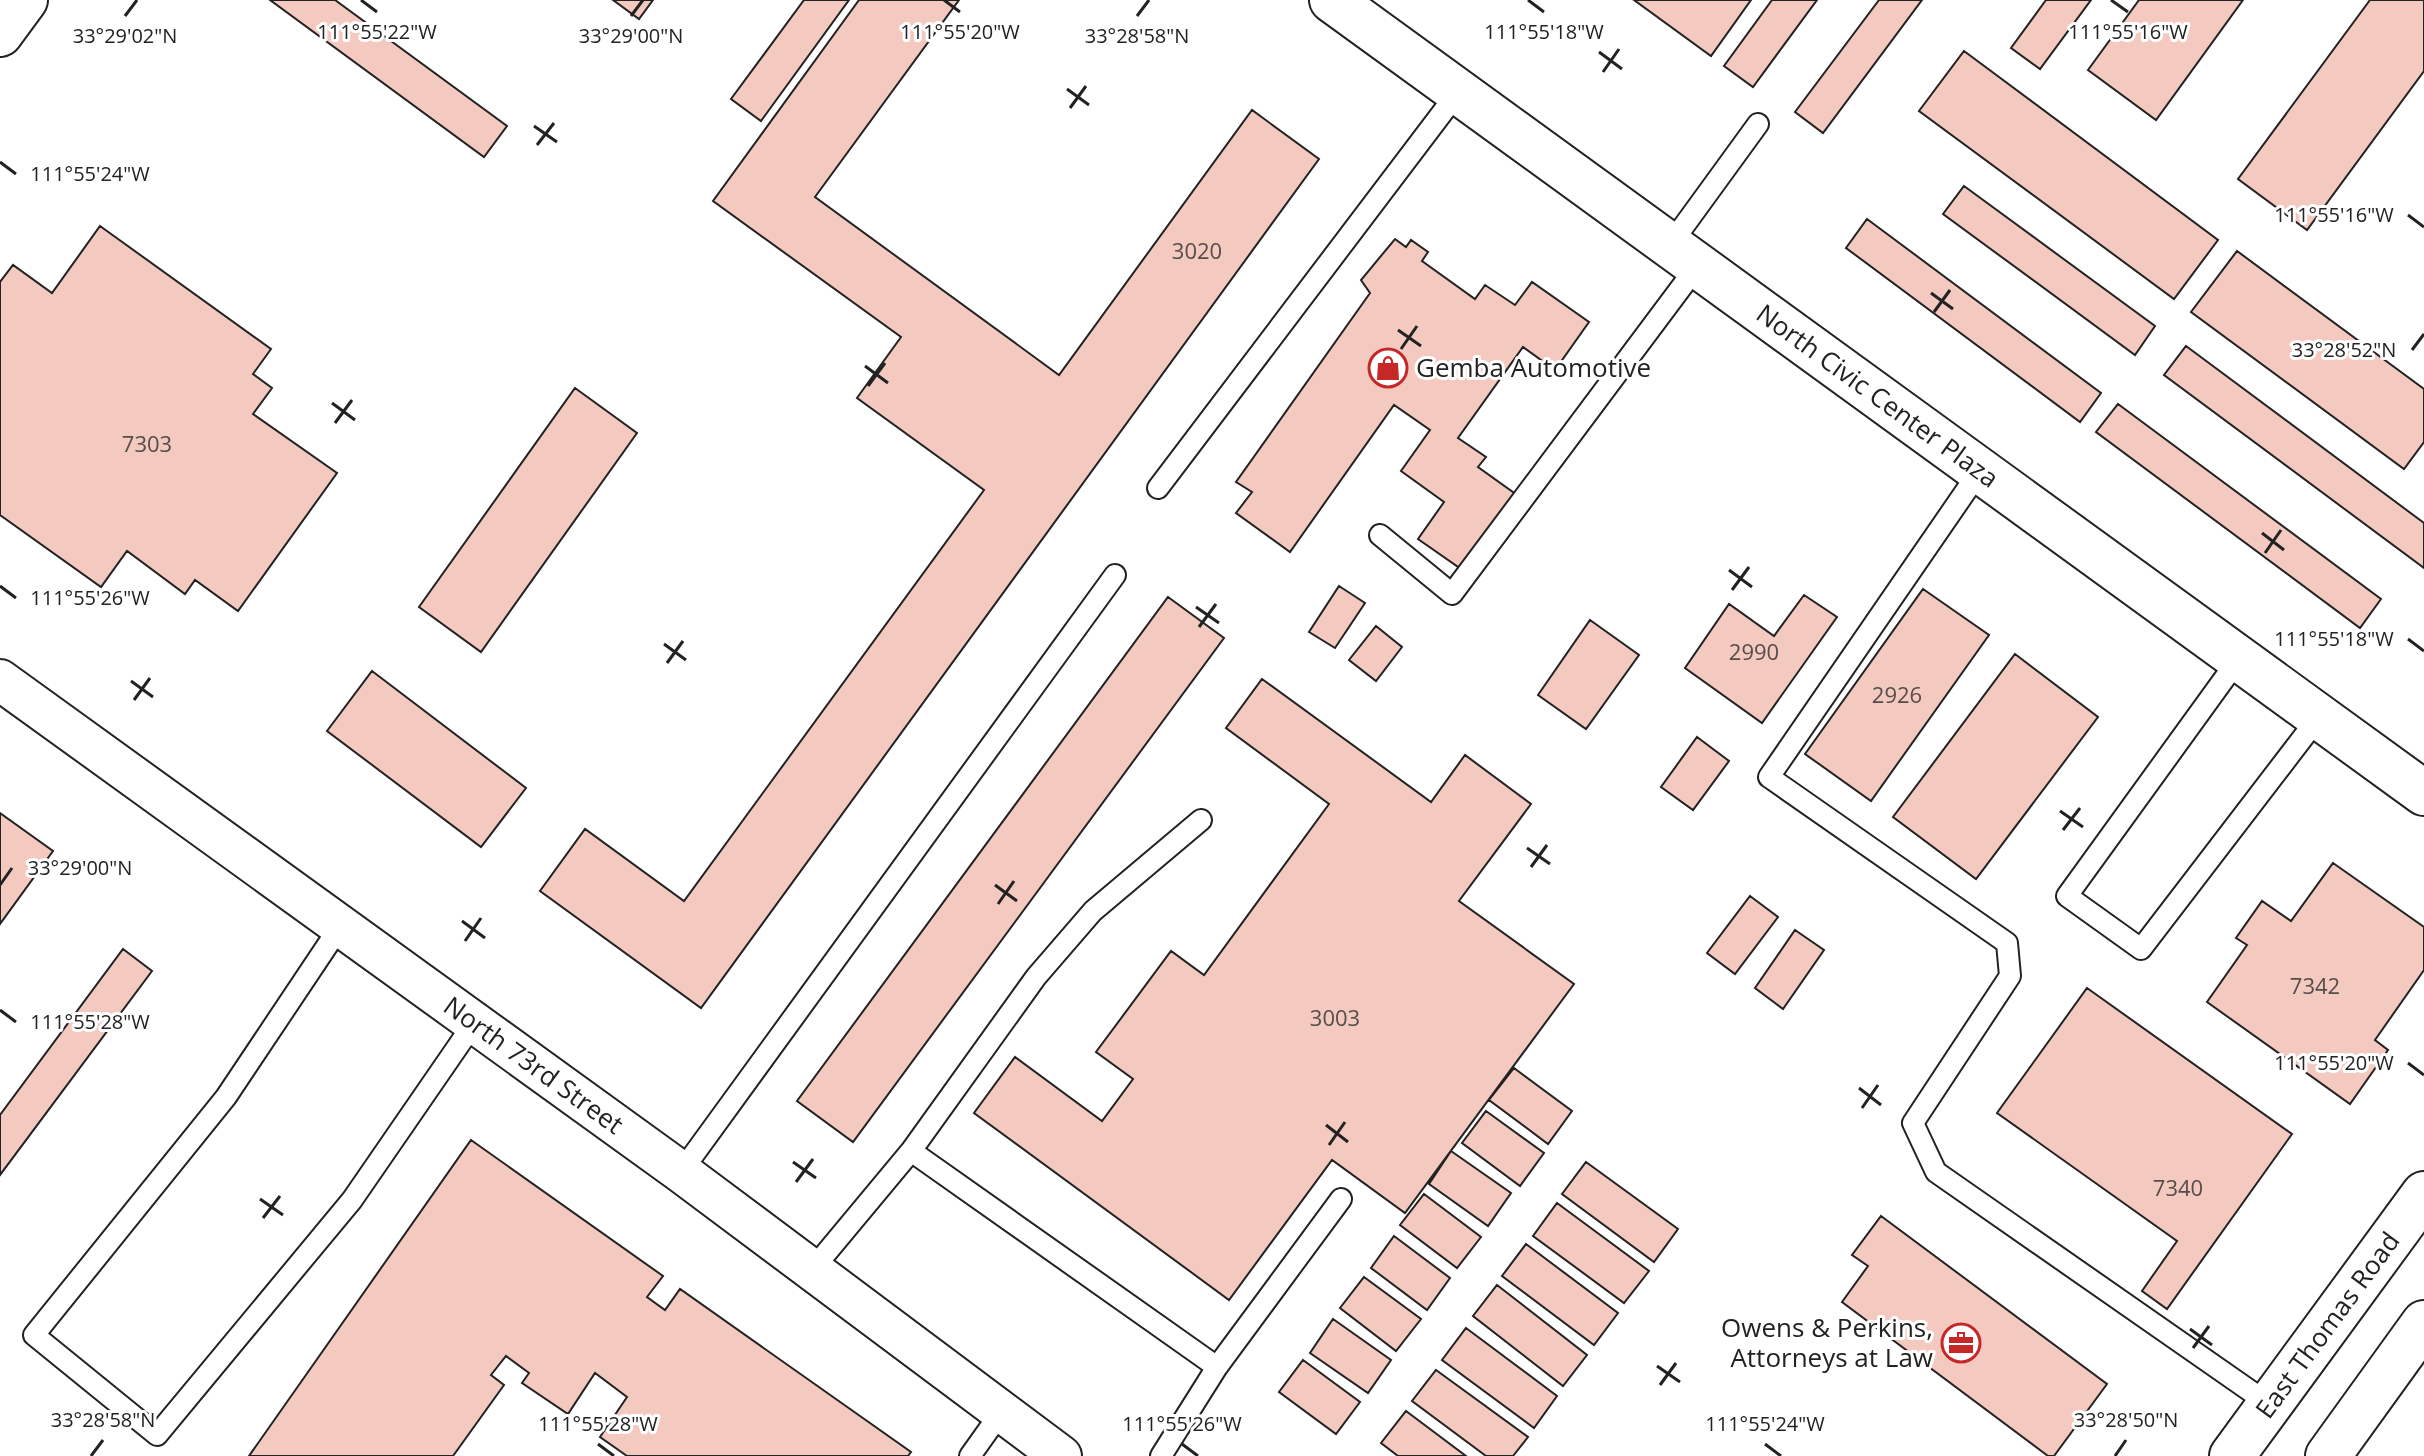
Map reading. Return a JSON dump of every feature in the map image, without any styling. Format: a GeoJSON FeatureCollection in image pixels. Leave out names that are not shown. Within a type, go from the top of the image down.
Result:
{"type":"FeatureCollection","features":[{"type":"Feature","properties":{"kind":"street"},"geometry":{"type":"LineString","coordinates":[[0,34],[25,0]]}},
{"type":"Feature","properties":{"kind":"street","name":"North Civic Center Plaza"},"geometry":{"type":"LineString","coordinates":[[1332,0],[2321,714],[2424,793]]}},
{"type":"Feature","properties":{"kind":"street","name":"North 73rd Street"},"geometry":{"type":"LineString","coordinates":[[0,680],[681,1172],[1061,1456]]}},
{"type":"Feature","properties":{"kind":"street","name":"East Thomas Road"},"geometry":{"type":"LineString","coordinates":[[2232,1456],[2424,1194]]}},
{"type":"Feature","properties":{"kind":"street"},"geometry":{"type":"LineString","coordinates":[[2328,1456],[2424,1323]]}},
{"type":"Feature","properties":{"kind":"lane"},"geometry":{"type":"LineString","coordinates":[[1158,488],[1458,92]]}},
{"type":"Feature","properties":{"kind":"lane"},"geometry":{"type":"LineString","coordinates":[[1380,535],[1452,594],[1684,255],[1758,124]]}},
{"type":"Feature","properties":{"kind":"lane"},"geometry":{"type":"LineString","coordinates":[[1981,469],[1769,777],[2007,943],[2010,976],[1913,1123],[1936,1172],[2269,1404]]}},
{"type":"Feature","properties":{"kind":"lane"},"geometry":{"type":"LineString","coordinates":[[681,1172],[1115,575]]}},
{"type":"Feature","properties":{"kind":"lane"},"geometry":{"type":"LineString","coordinates":[[2240,657],[2067,896],[2141,949],[2321,714]]}},
{"type":"Feature","properties":{"kind":"lane"},"geometry":{"type":"LineString","coordinates":[[812,1270],[911,1151],[1036,977],[1093,911],[1201,820]]}},
{"type":"Feature","properties":{"kind":"lane"},"geometry":{"type":"LineString","coordinates":[[341,925],[226,1097],[34,1335],[157,1435],[352,1200],[474,1023]]}},
{"type":"Feature","properties":{"kind":"lane"},"geometry":{"type":"LineString","coordinates":[[911,1151],[1217,1367]]}},
{"type":"Feature","properties":{"kind":"lane"},"geometry":{"type":"LineString","coordinates":[[1161,1456],[1217,1367],[1341,1199]]}},
{"type":"Feature","properties":{"kind":"lane"},"geometry":{"type":"LineString","coordinates":[[970,1456],[1002,1411]]}},
{"type":"Feature","properties":{"kind":"building"},"geometry":{"type":"Polygon","coordinates":[[[270,0],[335,0],[507,126],[484,157],[270,0]]]}},
{"type":"Feature","properties":{"kind":"building"},"geometry":{"type":"Polygon","coordinates":[[[613,0],[653,0],[639,19],[613,0]]]}},
{"type":"Feature","properties":{"kind":"building"},"geometry":{"type":"Polygon","coordinates":[[[804,0],[849,0],[761,121],[731,99],[804,0]]]}},
{"type":"Feature","properties":{"kind":"building"},"geometry":{"type":"Polygon","coordinates":[[[859,0],[959,0],[815,197],[1059,375],[1252,110],[1319,159],[701,1008],[540,891],[585,829],[684,901],[984,490],[857,398],[901,337],[713,201],[859,0]]]}},
{"type":"Feature","properties":{"kind":"building"},"geometry":{"type":"Polygon","coordinates":[[[1634,0],[1751,0],[1711,56],[1634,0]]]}},
{"type":"Feature","properties":{"kind":"building"},"geometry":{"type":"Polygon","coordinates":[[[1772,0],[1817,0],[1753,87],[1724,66],[1772,0]]]}},
{"type":"Feature","properties":{"kind":"building"},"geometry":{"type":"Polygon","coordinates":[[[1879,0],[1922,0],[1823,133],[1795,112],[1879,0]]]}},
{"type":"Feature","properties":{"kind":"building"},"geometry":{"type":"Polygon","coordinates":[[[2046,0],[2091,0],[2040,69],[2011,48],[2046,0]]]}},
{"type":"Feature","properties":{"kind":"building"},"geometry":{"type":"Polygon","coordinates":[[[2139,0],[2243,0],[2156,120],[2088,70],[2139,0]]]}},
{"type":"Feature","properties":{"kind":"building"},"geometry":{"type":"Polygon","coordinates":[[[2370,0],[2424,0],[2424,71],[2307,230],[2238,179],[2370,0]]]}},
{"type":"Feature","properties":{"kind":"building"},"geometry":{"type":"Polygon","coordinates":[[[1964,51],[2218,240],[2174,299],[1919,111],[1964,51]]]}},
{"type":"Feature","properties":{"kind":"building"},"geometry":{"type":"Polygon","coordinates":[[[1964,186],[2155,326],[2135,355],[1943,214],[1964,186]]]}},
{"type":"Feature","properties":{"kind":"building"},"geometry":{"type":"Polygon","coordinates":[[[1867,219],[2101,393],[2080,422],[1846,248],[1867,219]]]}},
{"type":"Feature","properties":{"kind":"building"},"geometry":{"type":"Polygon","coordinates":[[[100,226],[271,349],[253,374],[272,388],[253,414],[337,473],[238,611],[195,580],[185,594],[127,551],[101,587],[0,515],[0,282],[13,265],[52,293],[100,226]]]}},
{"type":"Feature","properties":{"kind":"building"},"geometry":{"type":"Polygon","coordinates":[[[1395,239],[1406,247],[1411,240],[1428,252],[1422,261],[1475,299],[1485,285],[1515,305],[1532,282],[1589,322],[1555,370],[1523,347],[1458,438],[1486,457],[1478,467],[1517,495],[1464,571],[1418,539],[1444,502],[1401,471],[1430,430],[1394,405],[1290,552],[1236,513],[1252,492],[1236,482],[1370,293],[1361,280],[1395,239]]]}},
{"type":"Feature","properties":{"kind":"building"},"geometry":{"type":"Polygon","coordinates":[[[2237,251],[2424,389],[2424,442],[2404,469],[2191,312],[2237,251]]]}},
{"type":"Feature","properties":{"kind":"building"},"geometry":{"type":"Polygon","coordinates":[[[2186,346],[2424,523],[2424,568],[2164,375],[2186,346]]]}},
{"type":"Feature","properties":{"kind":"building"},"geometry":{"type":"Polygon","coordinates":[[[575,388],[637,433],[481,652],[419,607],[575,388]]]}},
{"type":"Feature","properties":{"kind":"building"},"geometry":{"type":"Polygon","coordinates":[[[2118,404],[2381,599],[2360,628],[2096,432],[2118,404]]]}},
{"type":"Feature","properties":{"kind":"building"},"geometry":{"type":"Polygon","coordinates":[[[1339,586],[1365,603],[1335,648],[1309,632],[1339,586]]]}},
{"type":"Feature","properties":{"kind":"building"},"geometry":{"type":"Polygon","coordinates":[[[1923,589],[1989,635],[1871,801],[1805,754],[1923,589]]]}},
{"type":"Feature","properties":{"kind":"building"},"geometry":{"type":"Polygon","coordinates":[[[1804,595],[1837,617],[1762,723],[1685,668],[1729,604],[1774,636],[1804,595]]]}},
{"type":"Feature","properties":{"kind":"building"},"geometry":{"type":"Polygon","coordinates":[[[1168,597],[1224,638],[853,1142],[797,1101],[1168,597]]]}},
{"type":"Feature","properties":{"kind":"building"},"geometry":{"type":"Polygon","coordinates":[[[1590,620],[1639,655],[1586,729],[1538,695],[1590,620]]]}},
{"type":"Feature","properties":{"kind":"building"},"geometry":{"type":"Polygon","coordinates":[[[1376,626],[1402,647],[1376,681],[1349,660],[1376,626]]]}},
{"type":"Feature","properties":{"kind":"building"},"geometry":{"type":"Polygon","coordinates":[[[2015,654],[2098,717],[1976,879],[1893,817],[2015,654]]]}},
{"type":"Feature","properties":{"kind":"building"},"geometry":{"type":"Polygon","coordinates":[[[372,671],[526,788],[481,847],[327,731],[372,671]]]}},
{"type":"Feature","properties":{"kind":"building"},"geometry":{"type":"Polygon","coordinates":[[[1262,679],[1431,802],[1465,755],[1531,804],[1459,901],[1574,984],[1405,1213],[1332,1160],[1229,1300],[974,1113],[1015,1057],[1102,1121],[1133,1079],[1096,1052],[1171,951],[1204,975],[1329,804],[1226,728],[1262,679]]]}},
{"type":"Feature","properties":{"kind":"building"},"geometry":{"type":"Polygon","coordinates":[[[1697,737],[1729,761],[1693,810],[1661,787],[1697,737]]]}},
{"type":"Feature","properties":{"kind":"building"},"geometry":{"type":"Polygon","coordinates":[[[0,813],[53,851],[0,924],[0,813]]]}},
{"type":"Feature","properties":{"kind":"building"},"geometry":{"type":"Polygon","coordinates":[[[2333,863],[2424,927],[2424,970],[2375,1040],[2388,1050],[2350,1104],[2207,1002],[2247,945],[2236,938],[2262,901],[2291,921],[2333,863]]]}},
{"type":"Feature","properties":{"kind":"building"},"geometry":{"type":"Polygon","coordinates":[[[1750,896],[1778,917],[1735,974],[1707,953],[1750,896]]]}},
{"type":"Feature","properties":{"kind":"building"},"geometry":{"type":"Polygon","coordinates":[[[1795,930],[1824,950],[1783,1009],[1755,988],[1795,930]]]}},
{"type":"Feature","properties":{"kind":"building"},"geometry":{"type":"Polygon","coordinates":[[[123,949],[152,971],[0,1175],[0,1115],[123,949]]]}},
{"type":"Feature","properties":{"kind":"building"},"geometry":{"type":"Polygon","coordinates":[[[2087,988],[2292,1134],[2167,1309],[2142,1291],[2177,1241],[1997,1113],[2087,988]]]}},
{"type":"Feature","properties":{"kind":"building"},"geometry":{"type":"Polygon","coordinates":[[[1514,1068],[1572,1111],[1548,1144],[1489,1100],[1514,1068]]]}},
{"type":"Feature","properties":{"kind":"building"},"geometry":{"type":"Polygon","coordinates":[[[1486,1111],[1544,1153],[1520,1186],[1462,1143],[1486,1111]]]}},
{"type":"Feature","properties":{"kind":"building"},"geometry":{"type":"Polygon","coordinates":[[[471,1140],[663,1276],[647,1297],[665,1310],[680,1289],[911,1452],[908,1456],[627,1456],[600,1437],[627,1397],[595,1373],[568,1414],[522,1383],[529,1373],[506,1356],[491,1375],[504,1385],[453,1456],[249,1456],[471,1140]]]}},
{"type":"Feature","properties":{"kind":"building"},"geometry":{"type":"Polygon","coordinates":[[[1451,1151],[1511,1193],[1488,1226],[1429,1184],[1451,1151]]]}},
{"type":"Feature","properties":{"kind":"building"},"geometry":{"type":"Polygon","coordinates":[[[1586,1162],[1678,1229],[1654,1262],[1562,1194],[1586,1162]]]}},
{"type":"Feature","properties":{"kind":"building"},"geometry":{"type":"Polygon","coordinates":[[[1424,1194],[1481,1237],[1457,1268],[1400,1225],[1424,1194]]]}},
{"type":"Feature","properties":{"kind":"building"},"geometry":{"type":"Polygon","coordinates":[[[1557,1203],[1649,1271],[1624,1303],[1533,1236],[1557,1203]]]}},
{"type":"Feature","properties":{"kind":"building"},"geometry":{"type":"Polygon","coordinates":[[[1881,1216],[2107,1384],[2054,1456],[2048,1456],[1842,1302],[1868,1266],[1852,1255],[1881,1216]]]}},
{"type":"Feature","properties":{"kind":"building"},"geometry":{"type":"Polygon","coordinates":[[[1394,1236],[1450,1278],[1427,1310],[1371,1268],[1394,1236]]]}},
{"type":"Feature","properties":{"kind":"building"},"geometry":{"type":"Polygon","coordinates":[[[1526,1244],[1618,1313],[1594,1345],[1502,1276],[1526,1244]]]}},
{"type":"Feature","properties":{"kind":"building"},"geometry":{"type":"Polygon","coordinates":[[[1364,1277],[1421,1319],[1396,1351],[1340,1308],[1364,1277]]]}},
{"type":"Feature","properties":{"kind":"building"},"geometry":{"type":"Polygon","coordinates":[[[1497,1285],[1587,1355],[1563,1386],[1473,1316],[1497,1285]]]}},
{"type":"Feature","properties":{"kind":"building"},"geometry":{"type":"Polygon","coordinates":[[[1333,1319],[1391,1360],[1368,1393],[1310,1353],[1333,1319]]]}},
{"type":"Feature","properties":{"kind":"building"},"geometry":{"type":"Polygon","coordinates":[[[1466,1328],[1557,1396],[1534,1428],[1442,1360],[1466,1328]]]}},
{"type":"Feature","properties":{"kind":"building"},"geometry":{"type":"Polygon","coordinates":[[[1303,1360],[1360,1402],[1336,1434],[1279,1392],[1303,1360]]]}},
{"type":"Feature","properties":{"kind":"building"},"geometry":{"type":"Polygon","coordinates":[[[1436,1370],[1528,1437],[1513,1456],[1486,1456],[1412,1401],[1436,1370]]]}},
{"type":"Feature","properties":{"kind":"building"},"geometry":{"type":"Polygon","coordinates":[[[1406,1411],[1466,1456],[1398,1456],[1381,1443],[1406,1411]]]}},
{"type":"Feature","properties":{"kind":"place","name":"Gemba Automotive"},"geometry":{"type":"Point","coordinates":[1388,368]}},
{"type":"Feature","properties":{"kind":"place","name":"Owens & Perkins, Attorneys at Law"},"geometry":{"type":"Point","coordinates":[1961,1343]}}]}
